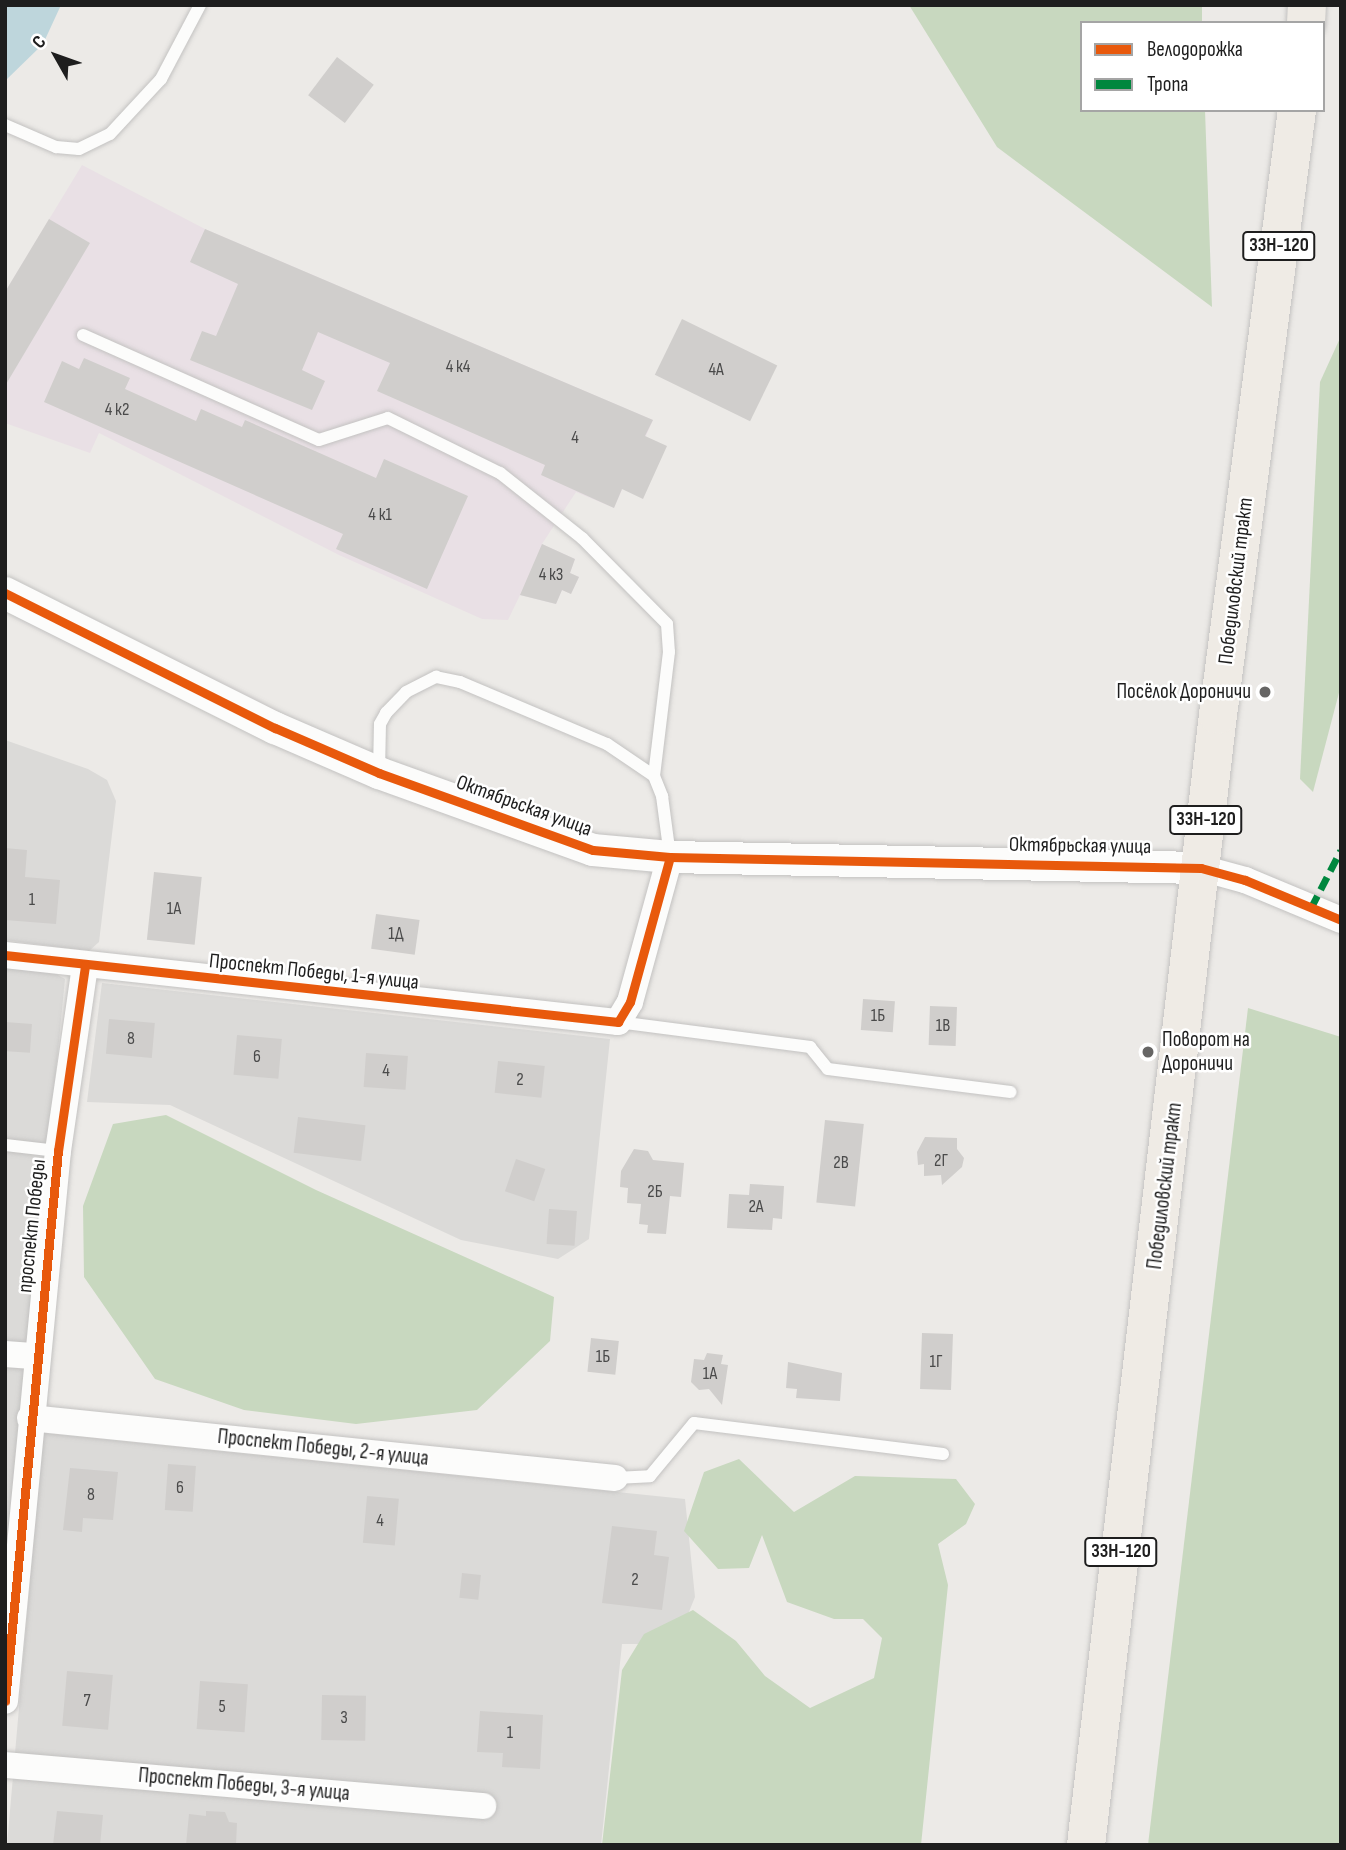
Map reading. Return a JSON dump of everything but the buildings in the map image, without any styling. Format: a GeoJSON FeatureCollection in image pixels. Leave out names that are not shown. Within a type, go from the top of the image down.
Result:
{"type":"FeatureCollection","features":[{"type":"Feature","properties":{"kind":"main road","name":"Победиловский тракт"},"geometry":{"type":"LineString","coordinates":[[1086,1845],[1201,868],[1297,112]]}},
{"type":"Feature","properties":{"kind":"street","name":"Октябрьская улица"},"geometry":{"type":"LineString","coordinates":[[5,593],[275,728],[379,774],[593,850],[670,857],[1201,868]]}},
{"type":"Feature","properties":{"kind":"street"},"geometry":{"type":"LineString","coordinates":[[618,1022],[630,1002],[670,857]]}},
{"type":"Feature","properties":{"kind":"street"},"geometry":{"type":"LineString","coordinates":[[1201,868],[1245,880],[1341,920]]}},
{"type":"Feature","properties":{"kind":"street","name":"Проспект Победы, 1-я улица"},"geometry":{"type":"LineString","coordinates":[[5,955],[618,1022]]}},
{"type":"Feature","properties":{"kind":"street","name":"проспект Победы"},"geometry":{"type":"LineString","coordinates":[[5,1701],[11,1559],[30,1418],[58,1151],[85,965]]}},
{"type":"Feature","properties":{"kind":"street"},"geometry":{"type":"LineString","coordinates":[[5,1354],[36,1356]]}},
{"type":"Feature","properties":{"kind":"street","name":"Проспект Победы, 2-я улица"},"geometry":{"type":"LineString","coordinates":[[30,1418],[615,1478]]}},
{"type":"Feature","properties":{"kind":"street","name":"Проспект Победы, 3-я улица"},"geometry":{"type":"LineString","coordinates":[[5,1765],[483,1806]]}},
{"type":"Feature","properties":{"kind":"lane"},"geometry":{"type":"LineString","coordinates":[[5,125],[56,147],[79,149],[110,134],[161,79],[200,5]]}},
{"type":"Feature","properties":{"kind":"lane"},"geometry":{"type":"LineString","coordinates":[[83,335],[318,440],[388,418],[468,455],[526,491],[592,547],[667,624],[669,652],[654,776],[662,796],[670,857]]}},
{"type":"Feature","properties":{"kind":"lane"},"geometry":{"type":"LineString","coordinates":[[379,774],[378,741],[386,713],[406,692],[436,677],[460,682],[607,744],[654,776]]}},
{"type":"Feature","properties":{"kind":"lane","name":"Проспект Победы, 1-я улица"},"geometry":{"type":"LineString","coordinates":[[618,1022],[810,1047],[828,1069],[1011,1092]]}},
{"type":"Feature","properties":{"kind":"lane"},"geometry":{"type":"LineString","coordinates":[[5,1145],[58,1151]]}},
{"type":"Feature","properties":{"kind":"lane"},"geometry":{"type":"LineString","coordinates":[[615,1478],[650,1476],[694,1423],[943,1454]]}},
{"type":"Feature","properties":{"kind":"shaded area"},"geometry":{"type":"Polygon","coordinates":[[[82,165],[205,229],[653,420],[614,508],[576,492],[542,544],[575,559],[570,573],[579,577],[571,594],[562,590],[556,604],[520,595],[508,620],[482,619],[339,555],[99,433],[90,453],[5,423],[5,292],[82,165]]]}},
{"type":"Feature","properties":{"kind":"shaded area"},"geometry":{"type":"Polygon","coordinates":[[[5,740],[88,769],[107,780],[116,801],[99,942],[89,951],[5,940],[5,740]]]}},
{"type":"Feature","properties":{"kind":"shaded area"},"geometry":{"type":"Polygon","coordinates":[[[5,966],[49,970],[65,979],[5,1590],[5,966]]]}},
{"type":"Feature","properties":{"kind":"shaded area"},"geometry":{"type":"Polygon","coordinates":[[[102,983],[610,1039],[589,1239],[558,1259],[461,1240],[170,1105],[87,1102],[102,983]]]}},
{"type":"Feature","properties":{"kind":"shaded area"},"geometry":{"type":"Polygon","coordinates":[[[43,1433],[685,1499],[695,1597],[676,1644],[622,1644],[601,1845],[7,1845],[43,1433]]]}},
{"type":"Feature","properties":{"kind":"green space"},"geometry":{"type":"Polygon","coordinates":[[[909,5],[1202,5],[1202,21],[1080,21],[1080,112],[1205,112],[1212,307],[997,147],[909,5]]]}},
{"type":"Feature","properties":{"kind":"green space"},"geometry":{"type":"Polygon","coordinates":[[[1341,336],[1341,685],[1313,792],[1300,779],[1320,382],[1341,336]]]}},
{"type":"Feature","properties":{"kind":"green space"},"geometry":{"type":"Polygon","coordinates":[[[1248,1008],[1341,1037],[1341,1845],[1148,1845],[1248,1008]]]}},
{"type":"Feature","properties":{"kind":"green space"},"geometry":{"type":"Polygon","coordinates":[[[166,1115],[316,1190],[554,1297],[550,1341],[477,1410],[356,1424],[244,1410],[155,1379],[84,1277],[83,1206],[113,1124],[166,1115]]]}},
{"type":"Feature","properties":{"kind":"green space"},"geometry":{"type":"Polygon","coordinates":[[[739,1459],[794,1512],[855,1476],[956,1479],[975,1504],[966,1524],[938,1544],[948,1585],[921,1845],[602,1845],[622,1670],[644,1634],[693,1610],[736,1641],[765,1676],[810,1708],[874,1678],[882,1638],[863,1619],[834,1619],[787,1602],[762,1535],[749,1568],[718,1569],[684,1531],[704,1472],[739,1459]]]}},
{"type":"Feature","properties":{"kind":"water"},"geometry":{"type":"Polygon","coordinates":[[[5,5],[61,5],[43,44],[5,81],[5,5]]]}},
{"type":"Feature","properties":{"kind":"marked path"},"geometry":{"type":"LineString","coordinates":[[1311,908],[1341,850]]}},
{"type":"Feature","properties":{"kind":"cycle path"},"geometry":{"type":"LineString","coordinates":[[5,593],[275,728],[379,773],[593,850],[670,857],[1201,868],[1245,880],[1341,920]]}},
{"type":"Feature","properties":{"kind":"cycle path"},"geometry":{"type":"LineString","coordinates":[[5,955],[618,1022],[630,1002],[670,857]]}},
{"type":"Feature","properties":{"kind":"cycle path"},"geometry":{"type":"LineString","coordinates":[[5,1701],[58,1151],[85,965]]}},
{"type":"Feature","properties":{"kind":"place","name":"Посёлок Дороничи"},"geometry":{"type":"Point","coordinates":[1265,692]}},
{"type":"Feature","properties":{"kind":"place","name":"Поворот на Дороничи"},"geometry":{"type":"Point","coordinates":[1148,1052]}}]}
